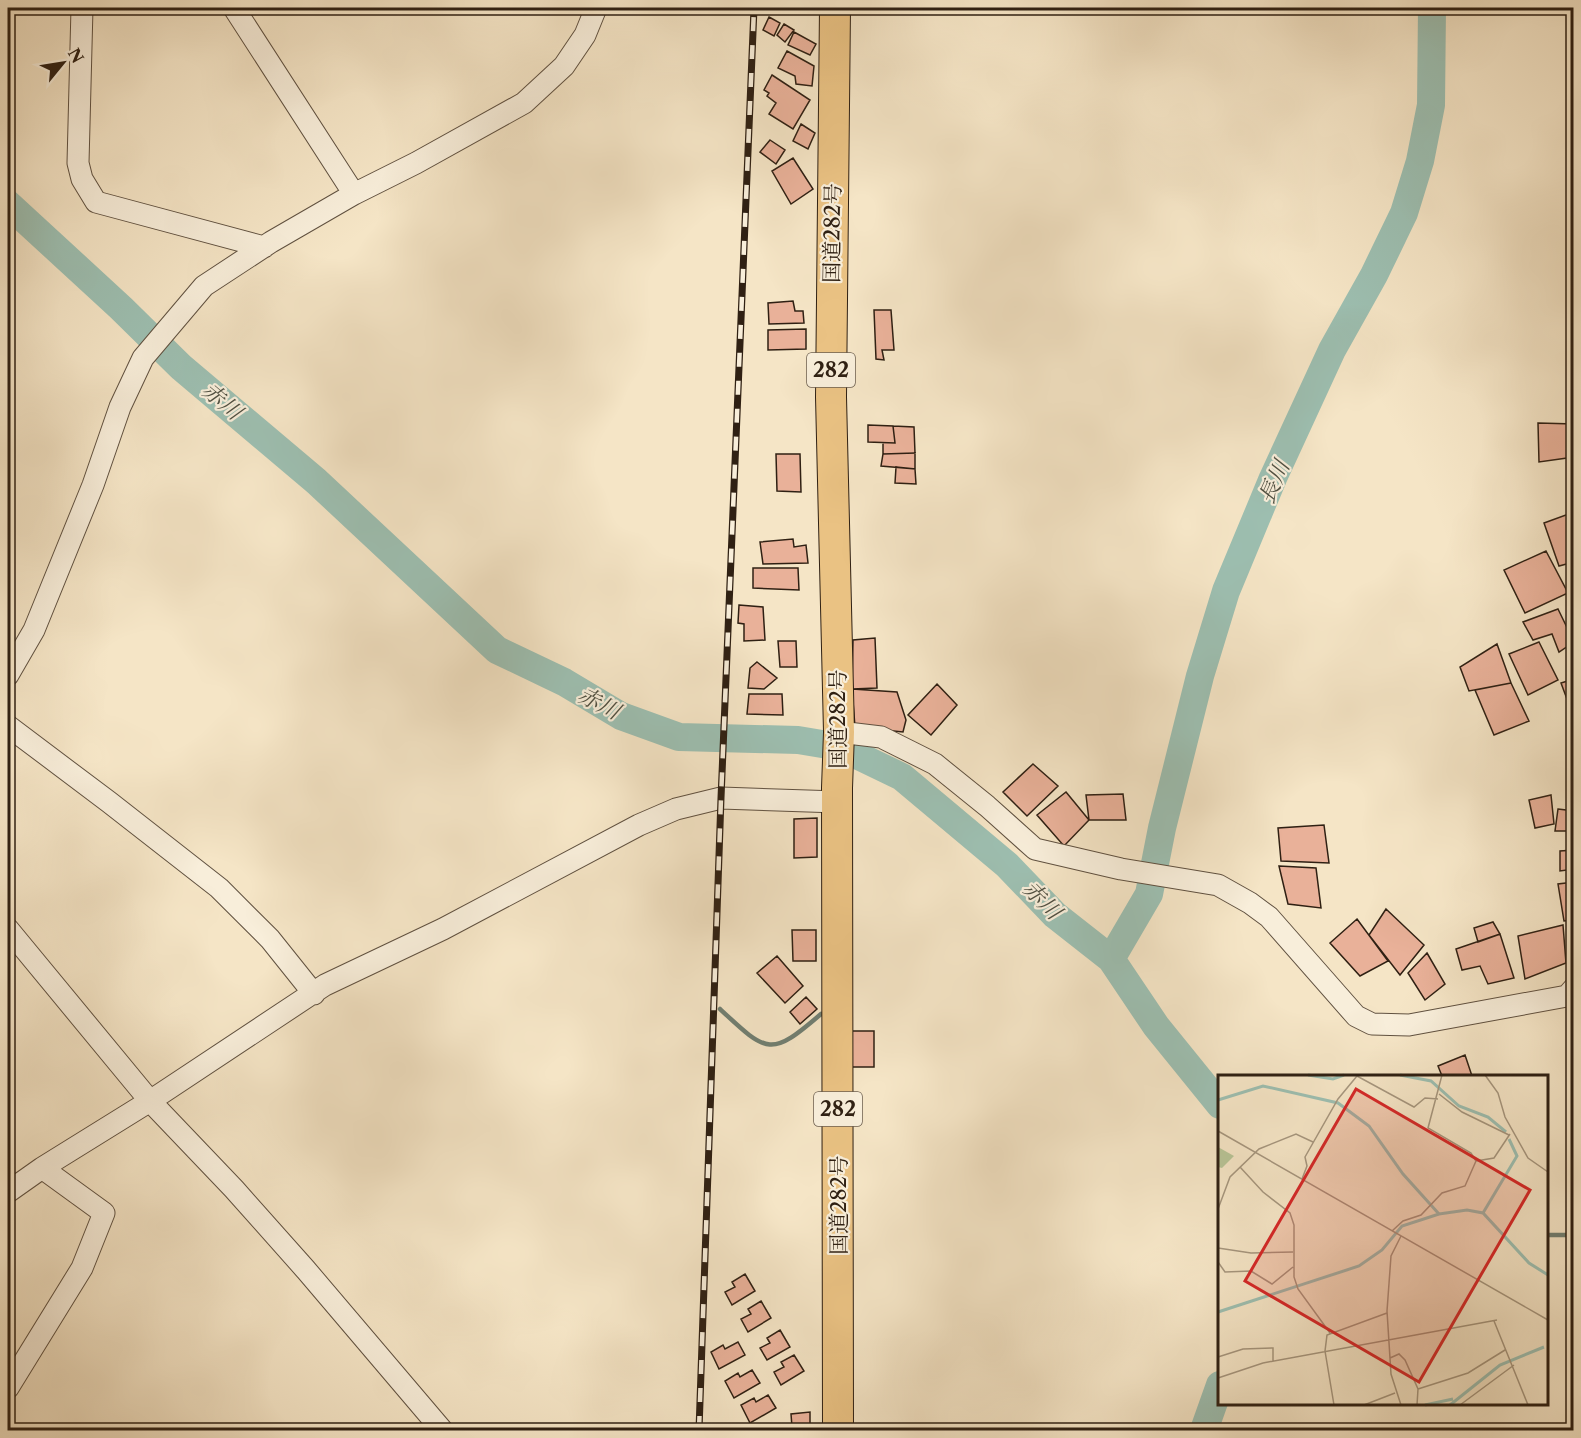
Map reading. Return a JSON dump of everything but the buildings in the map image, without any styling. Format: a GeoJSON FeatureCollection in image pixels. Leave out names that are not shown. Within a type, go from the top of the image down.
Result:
{"type":"FeatureCollection","features":[{"type":"Feature","properties":{"kind":"highway","name":"国道282号"},"geometry":{"type":"LineString","coordinates":[[835,8],[831,397],[839,732],[837,795],[838,1431]]}},
{"type":"Feature","properties":{"kind":"street"},"geometry":{"type":"LineString","coordinates":[[82,8],[78,163],[82,179],[96,202],[264,247]]}},
{"type":"Feature","properties":{"kind":"street"},"geometry":{"type":"LineString","coordinates":[[234,8],[354,194]]}},
{"type":"Feature","properties":{"kind":"street"},"geometry":{"type":"LineString","coordinates":[[8,675],[38,619],[93,485],[120,407],[143,358],[204,286],[264,247],[354,194],[416,163],[524,103],[564,66],[585,35],[596,8]]}},
{"type":"Feature","properties":{"kind":"street"},"geometry":{"type":"LineString","coordinates":[[8,726],[219,888],[270,939],[314,994]]}},
{"type":"Feature","properties":{"kind":"street"},"geometry":{"type":"LineString","coordinates":[[839,732],[881,737],[936,764],[1035,849],[1121,869],[1218,885],[1269,917],[1356,1016],[1371,1024],[1409,1025],[1571,997]]}},
{"type":"Feature","properties":{"kind":"street"},"geometry":{"type":"LineString","coordinates":[[8,1192],[325,985],[443,929],[639,825],[676,809],[721,798],[837,795]]}},
{"type":"Feature","properties":{"kind":"street"},"geometry":{"type":"LineString","coordinates":[[8,929],[150,1101],[266,1225],[442,1431]]}},
{"type":"Feature","properties":{"kind":"street"},"geometry":{"type":"LineString","coordinates":[[8,1388],[82,1268],[104,1213],[42,1168]]}},
{"type":"Feature","properties":{"kind":"waterway","name":"長川"},"geometry":{"type":"LineString","coordinates":[[1111,959],[1149,894],[1162,828],[1200,676],[1226,591],[1273,478],[1332,350],[1374,275],[1404,213],[1420,161],[1431,105],[1432,8]]}},
{"type":"Feature","properties":{"kind":"waterway","name":"赤川"},"geometry":{"type":"LineString","coordinates":[[8,204],[181,367],[316,481],[497,650],[564,682],[621,716],[679,737],[798,740],[840,747],[902,777],[1007,865],[1055,915],[1111,959],[1156,1026],[1218,1103]]}},
{"type":"Feature","properties":{"kind":"waterway"},"geometry":{"type":"LineString","coordinates":[[720,1009],[749,1035],[760,1042],[770,1044],[791,1038],[821,1014]]}},
{"type":"Feature","properties":{"kind":"waterway"},"geometry":{"type":"LineString","coordinates":[[1548,1235],[1574,1235]]}},
{"type":"Feature","properties":{"kind":"waterway","name":"赤川"},"geometry":{"type":"LineString","coordinates":[[1204,1430],[1218,1391]]}},
{"type":"Feature","properties":{"kind":"railway"},"geometry":{"type":"LineString","coordinates":[[699,1430],[721,798],[754,8]]}}]}
